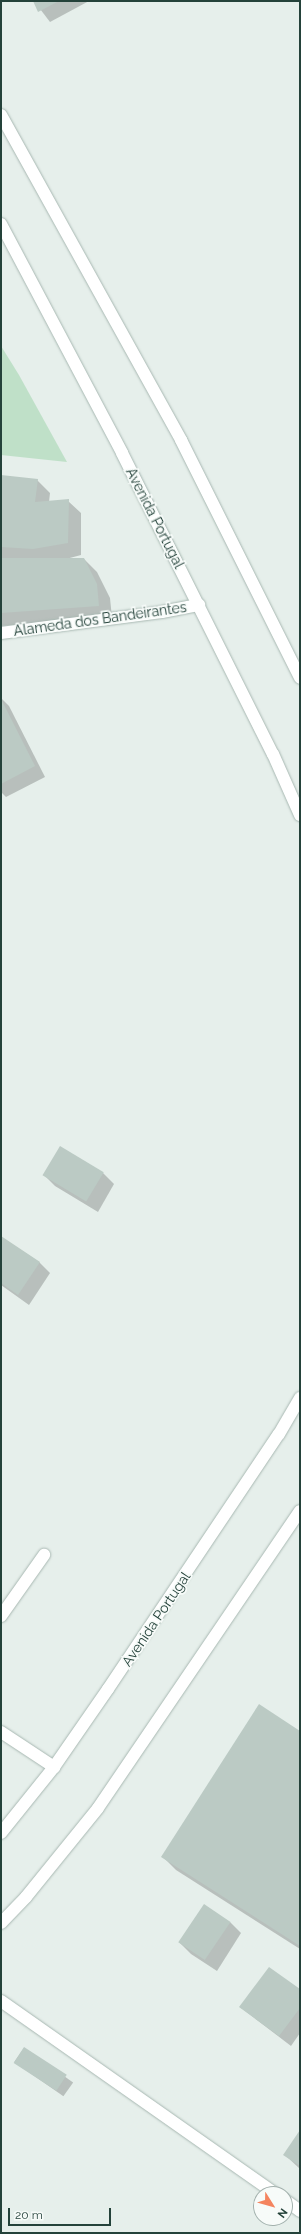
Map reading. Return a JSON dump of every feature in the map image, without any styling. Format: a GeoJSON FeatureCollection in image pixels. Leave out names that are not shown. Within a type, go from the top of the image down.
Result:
{"type":"FeatureCollection","features":[{"type":"Feature","properties":{"kind":"main road"},"geometry":{"type":"LineString","coordinates":[[1,114],[181,440],[300,678]]}},
{"type":"Feature","properties":{"kind":"main road","name":"Avenida Portugal"},"geometry":{"type":"LineString","coordinates":[[1,224],[122,453],[199,605],[273,754],[300,816]]}},
{"type":"Feature","properties":{"kind":"main road","name":"Alameda dos Bandeirantes"},"geometry":{"type":"LineString","coordinates":[[1,633],[162,612],[199,605]]}},
{"type":"Feature","properties":{"kind":"main road","name":"Avenida Portugal"},"geometry":{"type":"LineString","coordinates":[[1,1833],[54,1767],[193,1565],[279,1434],[300,1398]]}},
{"type":"Feature","properties":{"kind":"main road"},"geometry":{"type":"LineString","coordinates":[[1,1924],[26,1897],[98,1808],[300,1511]]}},
{"type":"Feature","properties":{"kind":"main road"},"geometry":{"type":"LineString","coordinates":[[1,1616],[44,1555]]}},
{"type":"Feature","properties":{"kind":"main road"},"geometry":{"type":"LineString","coordinates":[[1,1732],[54,1767]]}},
{"type":"Feature","properties":{"kind":"main road"},"geometry":{"type":"LineString","coordinates":[[1,2001],[265,2186]]}},
{"type":"Feature","properties":{"kind":"green space"},"geometry":{"type":"Polygon","coordinates":[[[1,346],[19,375],[67,462],[1,455],[1,346]]]}},
{"type":"Feature","properties":{"kind":"building"},"geometry":{"type":"Polygon","coordinates":[[[33,1],[59,1],[38,12],[33,1]]]}},
{"type":"Feature","properties":{"kind":"building"},"geometry":{"type":"Polygon","coordinates":[[[1,475],[38,479],[35,502],[69,499],[68,543],[33,549],[1,547],[1,475]]]}},
{"type":"Feature","properties":{"kind":"building"},"geometry":{"type":"Polygon","coordinates":[[[1,558],[84,558],[97,584],[99,606],[1,613],[1,558]]]}},
{"type":"Feature","properties":{"kind":"building"},"geometry":{"type":"Polygon","coordinates":[[[1,699],[35,766],[1,784],[1,699]]]}},
{"type":"Feature","properties":{"kind":"building"},"geometry":{"type":"Polygon","coordinates":[[[60,1146],[104,1172],[86,1201],[42,1175],[60,1146]]]}},
{"type":"Feature","properties":{"kind":"building"},"geometry":{"type":"Polygon","coordinates":[[[1,1236],[40,1262],[18,1295],[1,1283],[1,1236]]]}},
{"type":"Feature","properties":{"kind":"building"},"geometry":{"type":"Polygon","coordinates":[[[259,1704],[300,1731],[300,1946],[161,1857],[259,1704]]]}},
{"type":"Feature","properties":{"kind":"building"},"geometry":{"type":"Polygon","coordinates":[[[204,1904],[231,1922],[205,1960],[178,1942],[204,1904]]]}},
{"type":"Feature","properties":{"kind":"building"},"geometry":{"type":"Polygon","coordinates":[[[269,1967],[300,1989],[300,2008],[279,2036],[239,2007],[269,1967]]]}},
{"type":"Feature","properties":{"kind":"building"},"geometry":{"type":"Polygon","coordinates":[[[24,2047],[67,2075],[56,2091],[14,2063],[24,2047]]]}},
{"type":"Feature","properties":{"kind":"building"},"geometry":{"type":"Polygon","coordinates":[[[300,2130],[300,2166],[283,2155],[300,2130]]]}}]}
